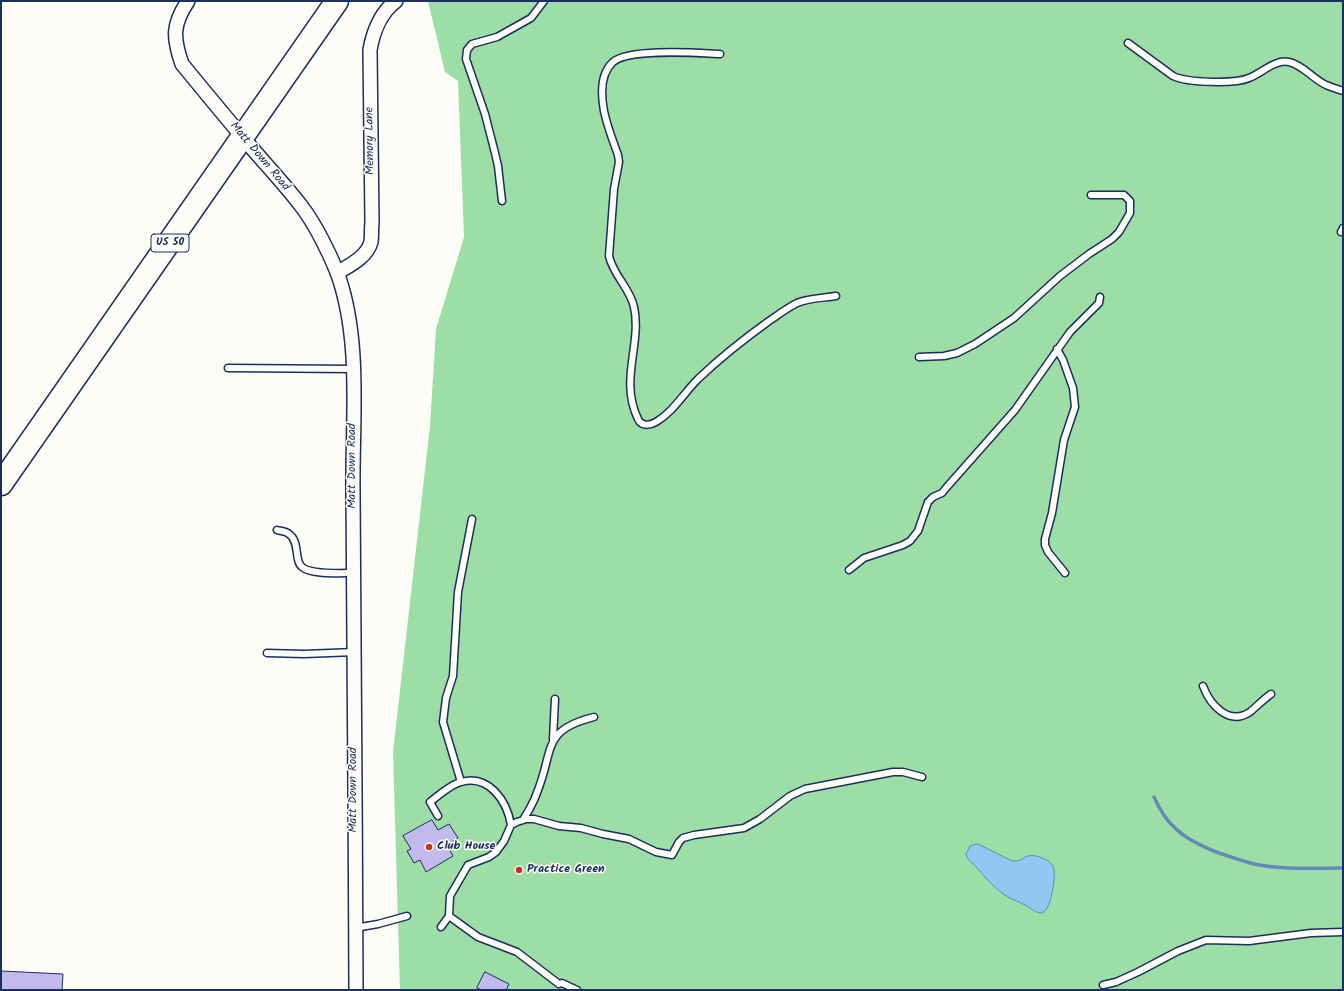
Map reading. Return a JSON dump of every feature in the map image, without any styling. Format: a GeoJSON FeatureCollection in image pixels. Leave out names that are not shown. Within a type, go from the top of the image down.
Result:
{"type":"FeatureCollection","features":[{"type":"Feature","properties":{"kind":"highway","name":"US 50"},"geometry":{"type":"LineString","coordinates":[[1,484],[338,1]]}},
{"type":"Feature","properties":{"kind":"street","name":"Matt Down Road"},"geometry":{"type":"LineString","coordinates":[[188,1],[180,13],[175,29],[176,47],[182,64],[303,208],[331,258],[344,295],[350,324],[353,369],[352,470],[355,652],[354,737],[356,990]]}},
{"type":"Feature","properties":{"kind":"street","name":"Memory Lane"},"geometry":{"type":"LineString","coordinates":[[337,273],[357,261],[364,254],[370,242],[372,215],[370,50],[372,37],[378,24],[391,5],[396,1]]}},
{"type":"Feature","properties":{"kind":"lane"},"geometry":{"type":"LineString","coordinates":[[502,201],[495,153],[485,114],[467,65],[466,54],[469,46],[472,44],[497,37],[531,18],[544,1]]}},
{"type":"Feature","properties":{"kind":"lane"},"geometry":{"type":"LineString","coordinates":[[1128,43],[1180,79],[1194,81],[1237,80],[1248,78],[1277,63],[1289,62],[1297,65],[1325,84],[1343,91]]}},
{"type":"Feature","properties":{"kind":"lane"},"geometry":{"type":"LineString","coordinates":[[720,54],[660,53],[629,56],[618,59],[612,63],[604,79],[602,98],[604,112],[619,162],[614,189],[609,256],[610,262],[631,297],[634,307],[635,324],[630,364],[630,390],[638,420],[647,425],[654,424],[662,418],[709,369],[750,335],[790,307],[804,301],[836,296]]}},
{"type":"Feature","properties":{"kind":"lane"},"geometry":{"type":"LineString","coordinates":[[919,357],[952,355],[975,344],[1014,318],[1060,276],[1088,254],[1112,239],[1119,232],[1128,218],[1130,213],[1130,201],[1124,195],[1091,195]]}},
{"type":"Feature","properties":{"kind":"lane"},"geometry":{"type":"LineString","coordinates":[[849,570],[864,558],[903,544],[914,536],[928,502],[942,493],[1015,410],[1057,349],[1070,332],[1099,303],[1100,297]]}},
{"type":"Feature","properties":{"kind":"lane"},"geometry":{"type":"LineString","coordinates":[[1057,349],[1065,365],[1073,388],[1074,407],[1064,440],[1053,509],[1044,539],[1048,552],[1065,573]]}},
{"type":"Feature","properties":{"kind":"lane"},"geometry":{"type":"LineString","coordinates":[[228,368],[353,369]]}},
{"type":"Feature","properties":{"kind":"lane"},"geometry":{"type":"LineString","coordinates":[[461,782],[443,722],[443,716],[446,698],[453,676],[458,592],[472,519]]}},
{"type":"Feature","properties":{"kind":"lane"},"geometry":{"type":"LineString","coordinates":[[277,530],[288,533],[292,537],[299,564],[303,569],[354,574]]}},
{"type":"Feature","properties":{"kind":"lane"},"geometry":{"type":"LineString","coordinates":[[267,653],[304,654],[355,652]]}},
{"type":"Feature","properties":{"kind":"lane"},"geometry":{"type":"LineString","coordinates":[[1203,686],[1217,709],[1232,716],[1240,716],[1249,712],[1271,694]]}},
{"type":"Feature","properties":{"kind":"lane"},"geometry":{"type":"LineString","coordinates":[[523,820],[539,789],[552,741],[554,699]]}},
{"type":"Feature","properties":{"kind":"lane"},"geometry":{"type":"LineString","coordinates":[[552,741],[563,730],[572,724],[594,717]]}},
{"type":"Feature","properties":{"kind":"lane"},"geometry":{"type":"LineString","coordinates":[[511,825],[523,820],[540,820],[559,826],[581,828],[629,839],[656,852],[672,854],[683,838],[744,828],[760,819],[790,796],[805,789],[893,772],[903,772],[922,777]]}},
{"type":"Feature","properties":{"kind":"lane"},"geometry":{"type":"LineString","coordinates":[[438,816],[430,802],[461,782],[472,781],[481,783],[497,792],[506,807],[511,825],[504,841],[496,852],[468,865],[450,896],[449,916],[441,927]]}},
{"type":"Feature","properties":{"kind":"lane"},"geometry":{"type":"LineString","coordinates":[[355,928],[378,924],[407,916]]}},
{"type":"Feature","properties":{"kind":"lane"},"geometry":{"type":"LineString","coordinates":[[449,916],[478,937],[517,952],[559,984],[562,983],[577,990]]}},
{"type":"Feature","properties":{"kind":"lane"},"geometry":{"type":"LineString","coordinates":[[1103,985],[1116,982],[1178,951],[1206,940],[1249,941],[1310,933],[1343,932]]}},
{"type":"Feature","properties":{"kind":"green space"},"geometry":{"type":"Polygon","coordinates":[[[428,1],[1343,1],[1343,990],[400,990],[393,752],[430,426],[436,329],[464,237],[458,81],[445,72],[428,1]]]}},
{"type":"Feature","properties":{"kind":"water"},"geometry":{"type":"Polygon","coordinates":[[[978,844],[1012,861],[1028,856],[1034,856],[1045,859],[1051,863],[1054,870],[1054,884],[1048,907],[1045,911],[1039,913],[1035,911],[1008,897],[991,884],[969,860],[966,854],[970,846],[978,844]]]}},
{"type":"Feature","properties":{"kind":"building","name":"Club House"},"geometry":{"type":"Polygon","coordinates":[[[432,820],[438,830],[449,824],[458,838],[447,845],[453,856],[426,872],[420,860],[414,863],[407,851],[411,849],[403,836],[432,820]]]}},
{"type":"Feature","properties":{"kind":"building"},"geometry":{"type":"Polygon","coordinates":[[[1,971],[63,974],[62,990],[1,990],[1,971]]]}},
{"type":"Feature","properties":{"kind":"building"},"geometry":{"type":"Polygon","coordinates":[[[485,972],[509,984],[506,990],[482,990],[477,988],[485,972]]]}},
{"type":"Feature","properties":{"kind":"waterway"},"geometry":{"type":"LineString","coordinates":[[1154,797],[1165,817],[1179,832],[1195,843],[1219,853],[1265,866],[1343,868]]}},
{"type":"Feature","properties":{"kind":"place","name":"Club House"},"geometry":{"type":"Point","coordinates":[429,847]}},
{"type":"Feature","properties":{"kind":"place","name":"Practice Green"},"geometry":{"type":"Point","coordinates":[519,870]}}]}
